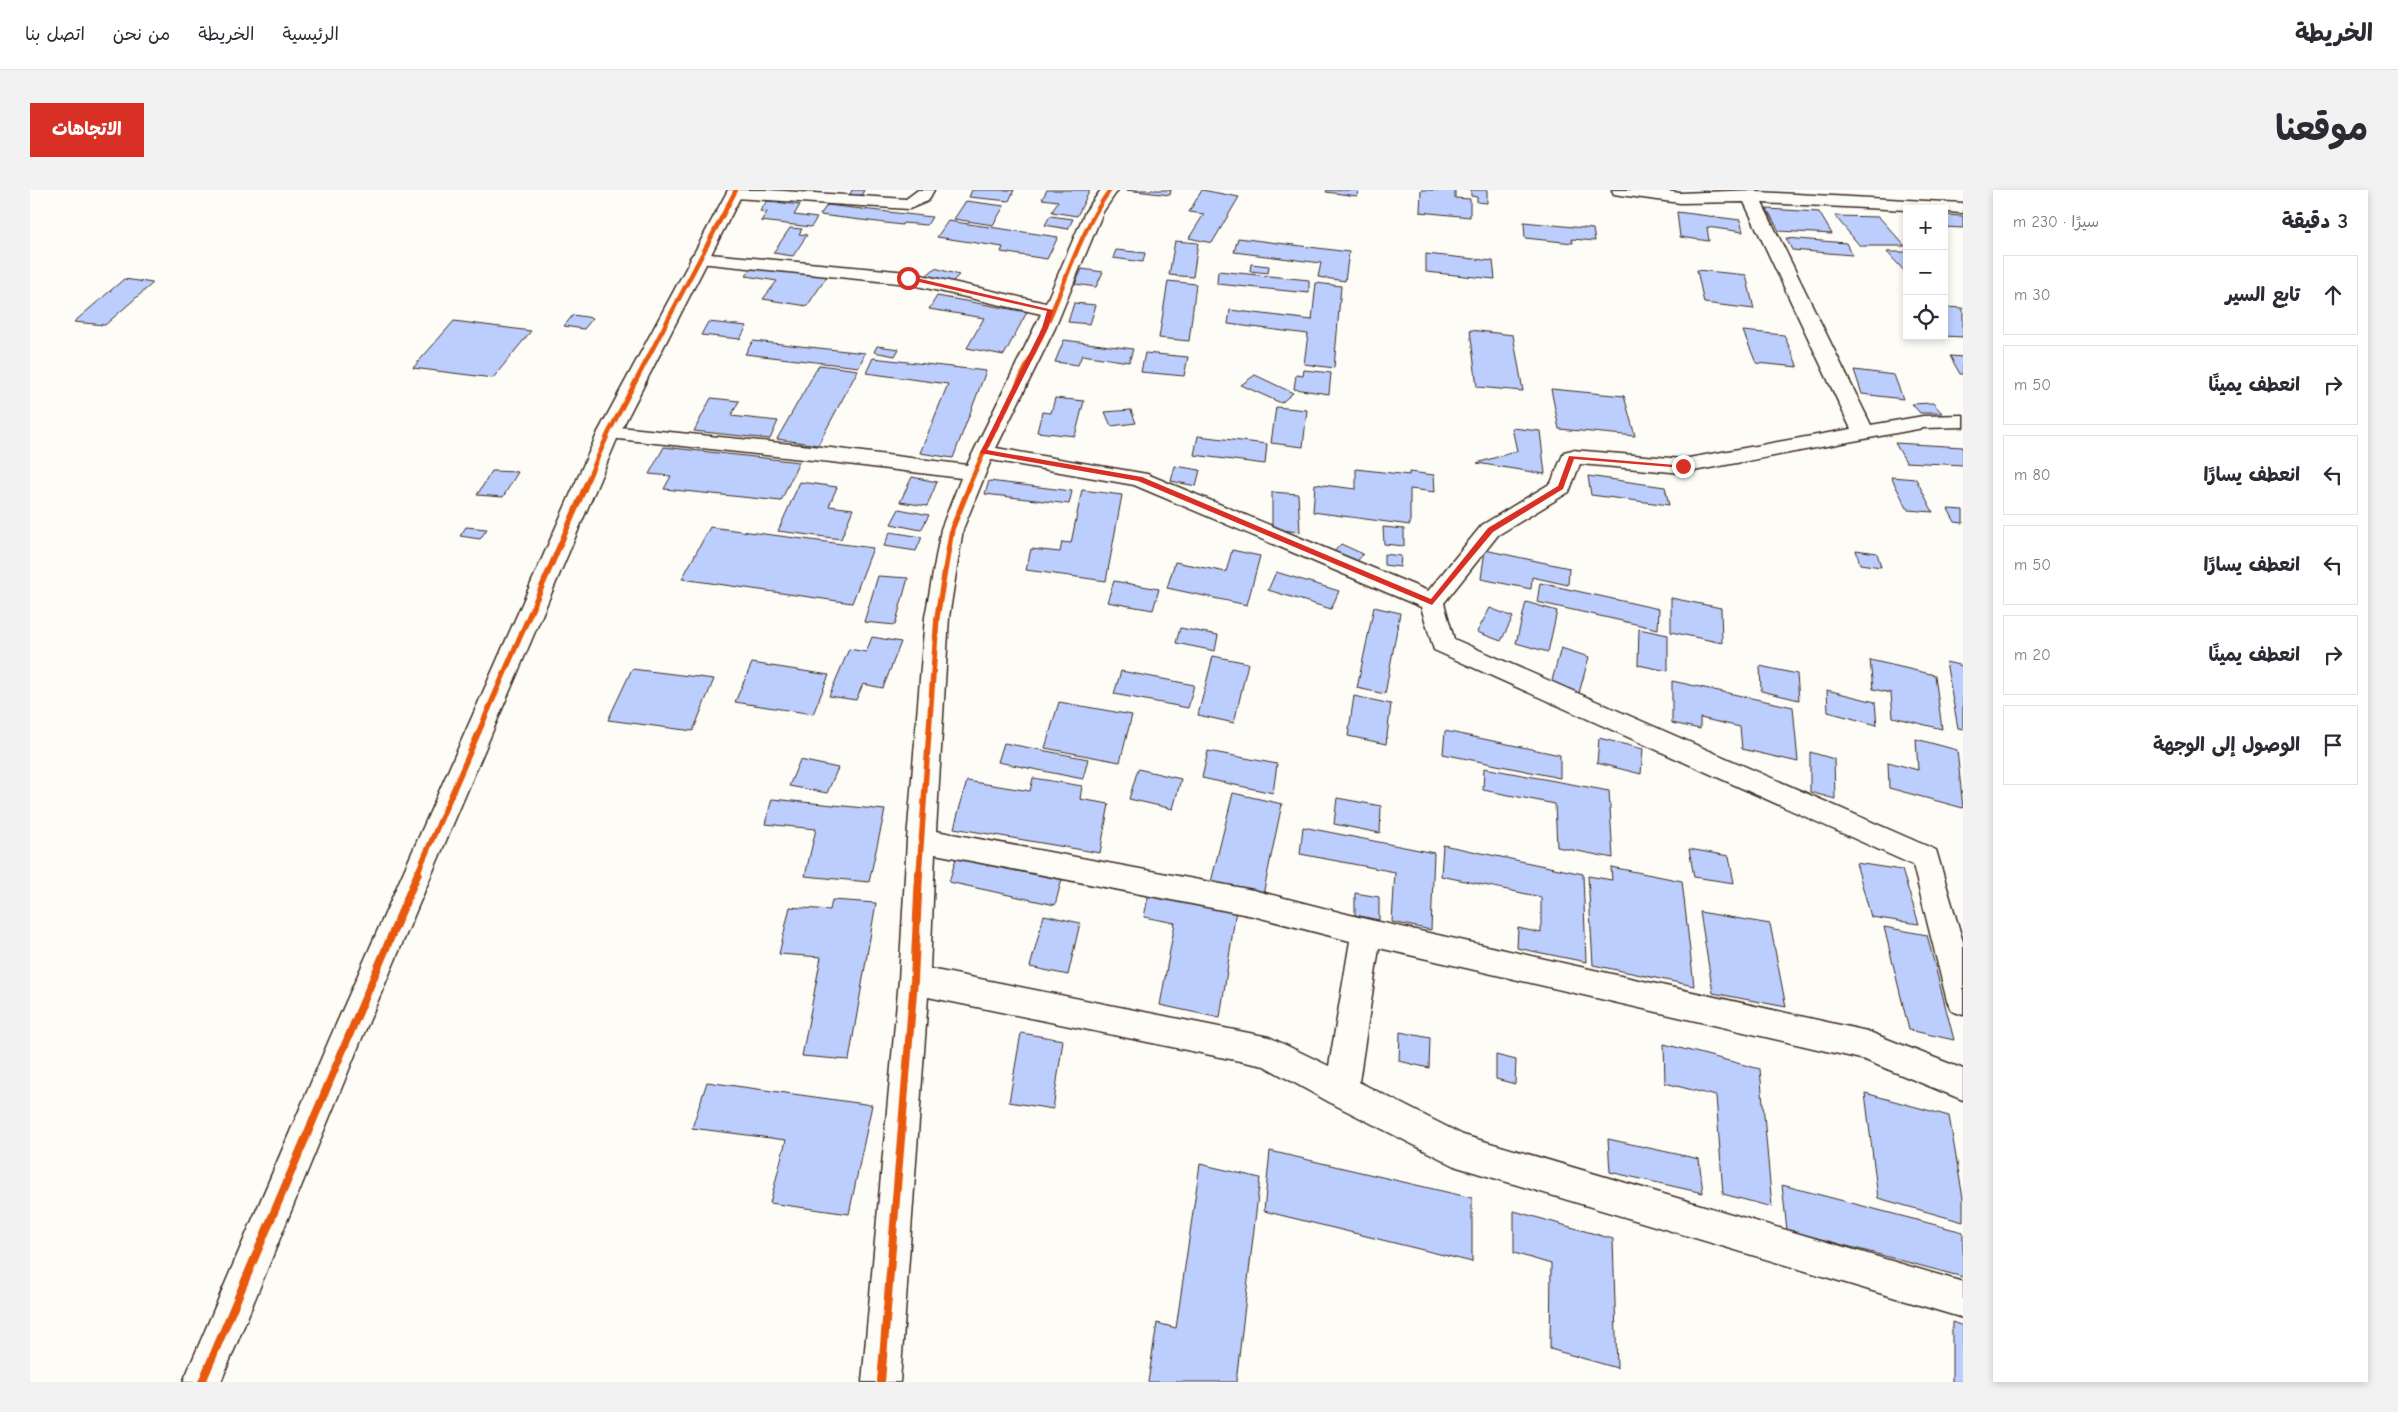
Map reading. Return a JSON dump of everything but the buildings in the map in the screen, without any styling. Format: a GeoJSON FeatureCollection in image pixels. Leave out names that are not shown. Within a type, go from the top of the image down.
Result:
{"type":"FeatureCollection","features":[{"type":"Feature","properties":{"kind":"street"},"geometry":{"type":"LineString","coordinates":[[202,1382],[350,1029],[609,432],[699,258],[736,192],[909,204],[922,197],[926,190]]}},
{"type":"Feature","properties":{"kind":"street"},"geometry":{"type":"LineString","coordinates":[[881,1382],[914,980],[920,840],[937,616],[952,530],[979,462],[1045,328],[1050,310],[1094,212],[1110,190]]}},
{"type":"Feature","properties":{"kind":"street"},"geometry":{"type":"LineString","coordinates":[[1620,190],[1680,198],[1748,193],[1963,208]]}},
{"type":"Feature","properties":{"kind":"street"},"geometry":{"type":"LineString","coordinates":[[1748,193],[1864,433]]}},
{"type":"Feature","properties":{"kind":"street"},"geometry":{"type":"LineString","coordinates":[[699,258],[908,278],[1050,310]]}},
{"type":"Feature","properties":{"kind":"street"},"geometry":{"type":"LineString","coordinates":[[1432,602],[1490,530],[1561,487],[1572,457],[1683,466],[1923,422],[1963,421]]}},
{"type":"Feature","properties":{"kind":"street"},"geometry":{"type":"LineString","coordinates":[[609,432],[831,455],[979,462],[1139,479],[1432,602]]}},
{"type":"Feature","properties":{"kind":"street"},"geometry":{"type":"LineString","coordinates":[[1432,602],[1443,644],[1926,858],[1963,1000]]}},
{"type":"Feature","properties":{"kind":"street"},"geometry":{"type":"LineString","coordinates":[[920,840],[1253,902],[1366,932],[1867,1046],[1963,1085]]}},
{"type":"Feature","properties":{"kind":"street"},"geometry":{"type":"LineString","coordinates":[[1341,1091],[1366,932]]}},
{"type":"Feature","properties":{"kind":"street"},"geometry":{"type":"LineString","coordinates":[[914,980],[1269,1052],[1457,1150],[1963,1300]]}},
{"type":"Feature","properties":{"kind":"cycle path"},"geometry":{"type":"LineString","coordinates":[[202,1382],[346,1038],[609,432],[736,190]]}},
{"type":"Feature","properties":{"kind":"cycle path"},"geometry":{"type":"LineString","coordinates":[[881,1382],[914,980],[921,840],[937,617],[952,529],[983,452],[1045,328],[1094,212],[1110,190]]}},
{"type":"Feature","properties":{"kind":"route"},"geometry":{"type":"LineString","coordinates":[[908,278],[1050,310],[1045,328],[983,452],[1139,479],[1432,602],[1490,530],[1561,487],[1572,457],[1683,466]]}}]}
